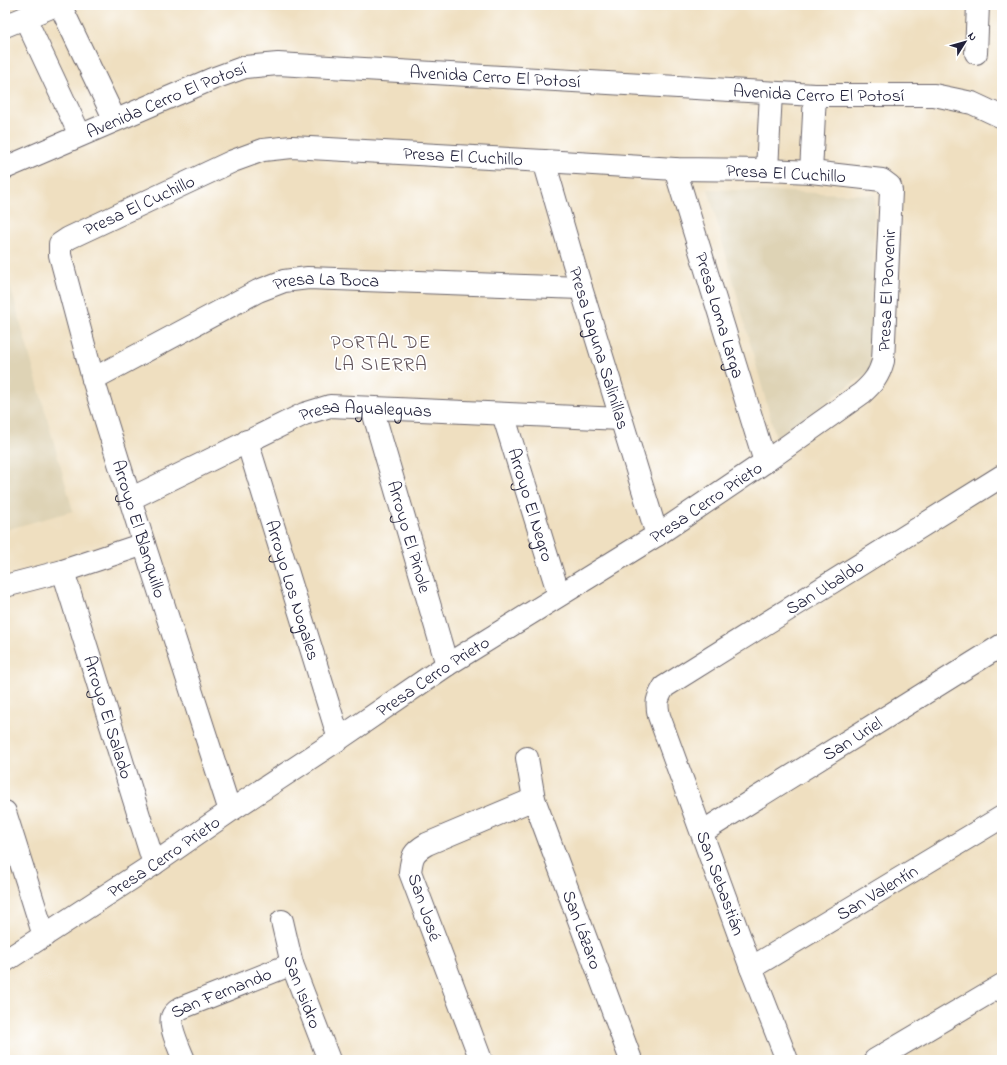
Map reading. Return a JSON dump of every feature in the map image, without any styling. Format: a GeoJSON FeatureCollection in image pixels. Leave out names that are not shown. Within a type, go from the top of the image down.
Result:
{"type":"FeatureCollection","features":[{"type":"Feature","properties":{"kind":"street"},"geometry":{"type":"LineString","coordinates":[[976,52],[978,5]]}},
{"type":"Feature","properties":{"kind":"street"},"geometry":{"type":"LineString","coordinates":[[5,26],[45,9]]}},
{"type":"Feature","properties":{"kind":"street"},"geometry":{"type":"LineString","coordinates":[[45,9],[115,120]]}},
{"type":"Feature","properties":{"kind":"street"},"geometry":{"type":"LineString","coordinates":[[45,9],[80,135]]}},
{"type":"Feature","properties":{"kind":"street","name":"Avenida Cerro El Potosí"},"geometry":{"type":"LineString","coordinates":[[5,168],[212,79],[245,67],[278,64],[771,93],[815,95],[934,95],[972,103],[1002,116]]}},
{"type":"Feature","properties":{"kind":"street"},"geometry":{"type":"LineString","coordinates":[[767,170],[771,93]]}},
{"type":"Feature","properties":{"kind":"street"},"geometry":{"type":"LineString","coordinates":[[811,172],[815,95]]}},
{"type":"Feature","properties":{"kind":"street","name":"Presa El Cuchillo"},"geometry":{"type":"LineString","coordinates":[[60,244],[69,238],[233,161],[263,150],[292,147],[675,169],[811,172],[882,180],[886,182]]}},
{"type":"Feature","properties":{"kind":"street","name":"Presa Laguna Salinillas"},"geometry":{"type":"LineString","coordinates":[[544,161],[581,288],[657,535]]}},
{"type":"Feature","properties":{"kind":"street","name":"Presa Loma Larga"},"geometry":{"type":"LineString","coordinates":[[675,169],[766,462]]}},
{"type":"Feature","properties":{"kind":"street","name":"Presa El Porvenir"},"geometry":{"type":"LineString","coordinates":[[862,393],[873,383],[880,372],[883,361],[891,191],[890,186],[886,182]]}},
{"type":"Feature","properties":{"kind":"street","name":"Arroyo El Blanquillo"},"geometry":{"type":"LineString","coordinates":[[60,244],[60,255],[94,378],[130,499],[230,811]]}},
{"type":"Feature","properties":{"kind":"street","name":"Presa La Boca"},"geometry":{"type":"LineString","coordinates":[[94,378],[258,291],[284,281],[308,278],[581,288]]}},
{"type":"Feature","properties":{"kind":"street","name":"Presa Cerro Prieto"},"geometry":{"type":"LineString","coordinates":[[5,961],[154,864],[447,665],[657,535],[766,462],[862,393]]}},
{"type":"Feature","properties":{"kind":"street","name":"Presa Agualeguas"},"geometry":{"type":"LineString","coordinates":[[130,499],[304,414],[330,406],[621,419]]}},
{"type":"Feature","properties":{"kind":"street","name":"Arroyo El Pinole"},"geometry":{"type":"LineString","coordinates":[[372,408],[447,665]]}},
{"type":"Feature","properties":{"kind":"street","name":"Arroyo El Negro"},"geometry":{"type":"LineString","coordinates":[[503,414],[559,595]]}},
{"type":"Feature","properties":{"kind":"street","name":"Arroyo Los Nogales"},"geometry":{"type":"LineString","coordinates":[[247,441],[339,739]]}},
{"type":"Feature","properties":{"kind":"street","name":"San Ubaldo"},"geometry":{"type":"LineString","coordinates":[[657,705],[658,696],[664,687],[1002,476]]}},
{"type":"Feature","properties":{"kind":"street"},"geometry":{"type":"LineString","coordinates":[[5,586],[63,571],[144,544]]}},
{"type":"Feature","properties":{"kind":"street","name":"Arroyo El Salado"},"geometry":{"type":"LineString","coordinates":[[63,571],[154,864]]}},
{"type":"Feature","properties":{"kind":"street","name":"San Uriel"},"geometry":{"type":"LineString","coordinates":[[702,832],[1002,645]]}},
{"type":"Feature","properties":{"kind":"street","name":"San Sebastián"},"geometry":{"type":"LineString","coordinates":[[657,705],[659,716],[751,968],[787,1060]]}},
{"type":"Feature","properties":{"kind":"street","name":"San Lázaro"},"geometry":{"type":"LineString","coordinates":[[526,758],[534,799],[631,1060]]}},
{"type":"Feature","properties":{"kind":"street","name":"San José"},"geometry":{"type":"LineString","coordinates":[[481,1060],[410,872],[412,858],[418,850],[427,844],[534,799]]}},
{"type":"Feature","properties":{"kind":"street"},"geometry":{"type":"LineString","coordinates":[[5,812],[44,936]]}},
{"type":"Feature","properties":{"kind":"street","name":"San Valentín"},"geometry":{"type":"LineString","coordinates":[[751,968],[1002,817]]}},
{"type":"Feature","properties":{"kind":"street","name":"San Isidro"},"geometry":{"type":"LineString","coordinates":[[282,922],[292,964],[329,1060]]}},
{"type":"Feature","properties":{"kind":"street","name":"San Fernando"},"geometry":{"type":"LineString","coordinates":[[184,1060],[171,1025],[172,1017],[176,1012],[181,1008],[292,964]]}},
{"type":"Feature","properties":{"kind":"street"},"geometry":{"type":"LineString","coordinates":[[874,1060],[1002,985]]}},
{"type":"Feature","properties":{"kind":"shaded area"},"geometry":{"type":"Polygon","coordinates":[[[708,189],[875,195],[870,371],[776,438],[708,189]]]}},
{"type":"Feature","properties":{"kind":"shaded area"},"geometry":{"type":"Polygon","coordinates":[[[5,267],[73,511],[5,530],[5,267]]]}},
{"type":"Feature","properties":{"kind":"district","name":"PORTAL DE LA SIERRA"},"geometry":{"type":"Point","coordinates":[381,352]}}]}
